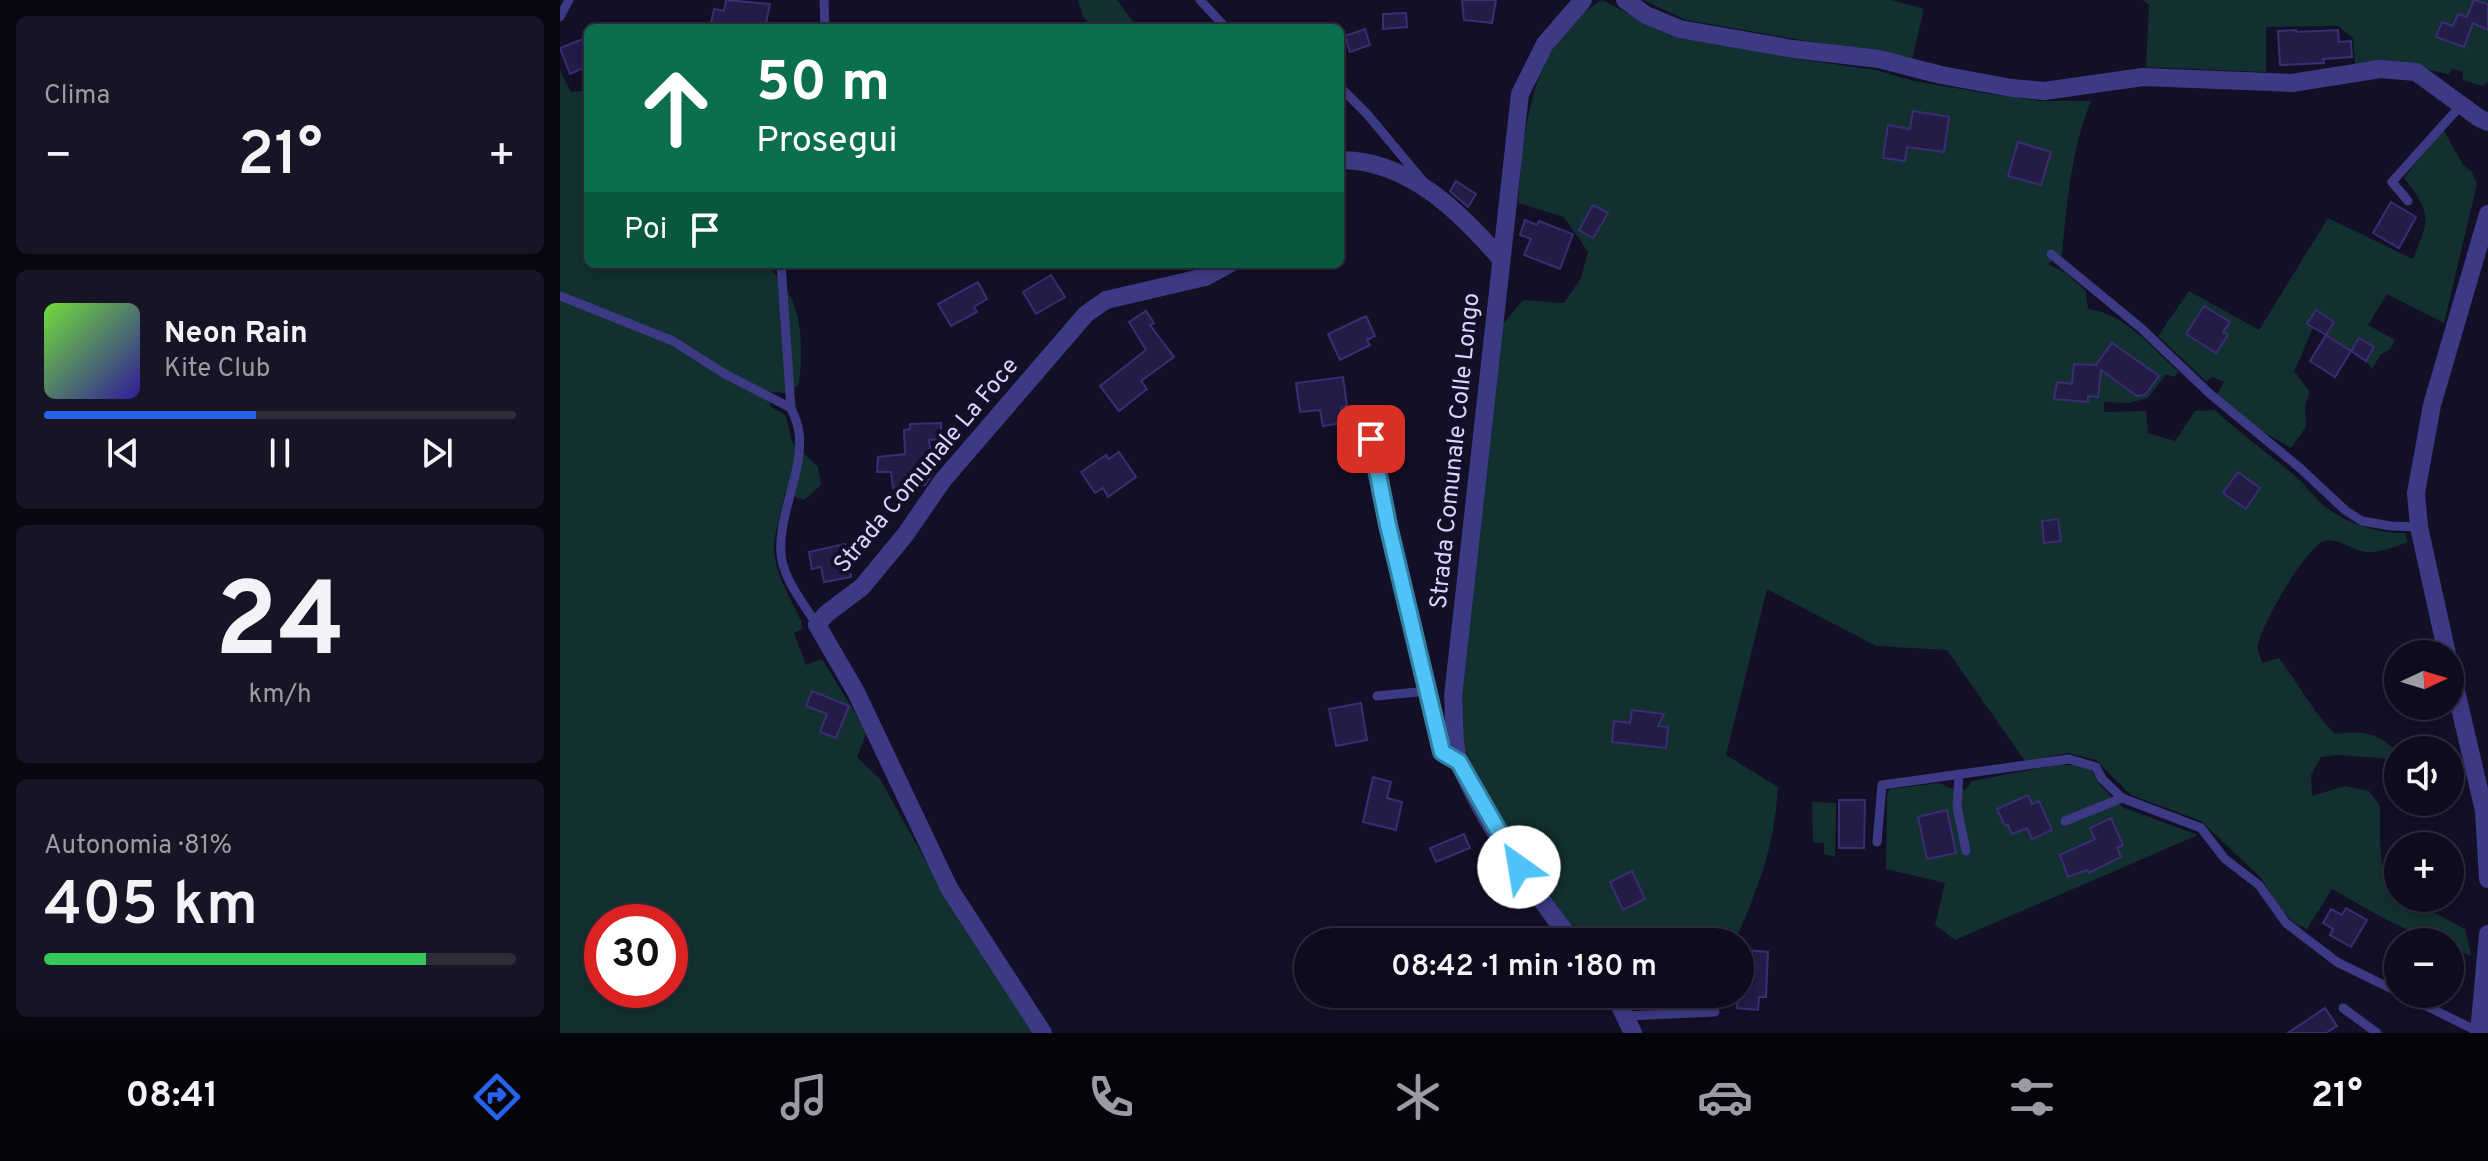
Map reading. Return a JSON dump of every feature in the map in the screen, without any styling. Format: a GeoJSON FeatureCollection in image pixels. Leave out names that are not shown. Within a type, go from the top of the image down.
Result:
{"type":"FeatureCollection","features":[{"type":"Feature","properties":{"kind":"street","name":"Strada Comunale Colle Longo"},"geometry":{"type":"LineString","coordinates":[[1562,928],[1535,893],[1486,814],[1459,762],[1453,696],[1520,94],[1545,44],[1583,0]]}},
{"type":"Feature","properties":{"kind":"street"},"geometry":{"type":"LineString","coordinates":[[1625,0],[1646,15],[1680,29],[1793,49],[1879,59],[1941,75],[2044,91],[2143,77],[2292,83],[2380,69],[2416,72],[2488,122]]}},
{"type":"Feature","properties":{"kind":"street"},"geometry":{"type":"LineString","coordinates":[[1344,160],[1388,168],[1424,187],[1442,199],[1501,259]]}},
{"type":"Feature","properties":{"kind":"street"},"geometry":{"type":"LineString","coordinates":[[2444,640],[2419,527],[2416,493],[2432,405],[2488,215]]}},
{"type":"Feature","properties":{"kind":"street","name":"Strada Comunale La Foce"},"geometry":{"type":"LineString","coordinates":[[817,625],[826,614],[862,587],[905,535],[943,480],[1086,314],[1106,300],[1205,277],[1222,268]]}},
{"type":"Feature","properties":{"kind":"street"},"geometry":{"type":"LineString","coordinates":[[817,625],[856,692],[949,888],[1043,1033]]}},
{"type":"Feature","properties":{"kind":"street"},"geometry":{"type":"LineString","coordinates":[[2463,720],[2484,811],[2488,879]]}},
{"type":"Feature","properties":{"kind":"street"},"geometry":{"type":"LineString","coordinates":[[2479,1032],[2488,934]]}},
{"type":"Feature","properties":{"kind":"lane"},"geometry":{"type":"LineString","coordinates":[[560,17],[569,0]]}},
{"type":"Feature","properties":{"kind":"lane"},"geometry":{"type":"LineString","coordinates":[[824,0],[825,24]]}},
{"type":"Feature","properties":{"kind":"lane"},"geometry":{"type":"LineString","coordinates":[[1200,0],[1222,24]]}},
{"type":"Feature","properties":{"kind":"lane"},"geometry":{"type":"LineString","coordinates":[[1344,91],[1401,154],[1424,187]]}},
{"type":"Feature","properties":{"kind":"lane"},"geometry":{"type":"LineString","coordinates":[[2408,201],[2392,182],[2462,104]]}},
{"type":"Feature","properties":{"kind":"lane"},"geometry":{"type":"LineString","coordinates":[[2051,254],[2141,328],[2209,393],[2300,468],[2346,511],[2362,521],[2419,527]]}},
{"type":"Feature","properties":{"kind":"lane"},"geometry":{"type":"LineString","coordinates":[[781,268],[789,341],[791,408],[799,432],[781,555],[792,586],[817,625]]}},
{"type":"Feature","properties":{"kind":"lane"},"geometry":{"type":"LineString","coordinates":[[560,296],[673,341],[725,374],[791,408]]}},
{"type":"Feature","properties":{"kind":"lane"},"geometry":{"type":"LineString","coordinates":[[1371,439],[1388,525],[1442,752],[1459,762]]}},
{"type":"Feature","properties":{"kind":"lane"},"geometry":{"type":"LineString","coordinates":[[1377,696],[1427,691]]}},
{"type":"Feature","properties":{"kind":"lane"},"geometry":{"type":"LineString","coordinates":[[1877,842],[1882,785],[2069,759],[2096,767],[2102,779],[2122,798],[2201,828],[2225,859],[2259,885],[2286,923],[2337,962],[2384,985]]}},
{"type":"Feature","properties":{"kind":"lane"},"geometry":{"type":"LineString","coordinates":[[1959,774],[1957,807],[1966,851]]}},
{"type":"Feature","properties":{"kind":"lane"},"geometry":{"type":"LineString","coordinates":[[2065,821],[2122,798]]}},
{"type":"Feature","properties":{"kind":"lane"},"geometry":{"type":"LineString","coordinates":[[2343,1008],[2377,1033]]}},
{"type":"Feature","properties":{"kind":"lane"},"geometry":{"type":"LineString","coordinates":[[2430,1008],[2479,1032]]}},
{"type":"Feature","properties":{"kind":"lane"},"geometry":{"type":"LineString","coordinates":[[1629,1025],[1715,1012]]}},
{"type":"Feature","properties":{"kind":"green space"},"geometry":{"type":"Polygon","coordinates":[[[1078,0],[1117,0],[1135,24],[1090,24],[1083,17],[1078,0]]]}},
{"type":"Feature","properties":{"kind":"green space"},"geometry":{"type":"Polygon","coordinates":[[[1602,0],[1683,37],[1791,58],[1876,70],[1914,81],[1985,93],[2039,101],[2091,101],[2074,158],[2062,255],[2048,264],[2066,273],[2086,291],[2088,309],[2126,324],[2179,372],[2174,377],[2166,374],[2148,398],[2129,403],[2104,402],[2104,412],[2146,411],[2148,433],[2175,441],[2195,411],[2215,410],[2297,477],[2337,515],[2370,529],[2405,533],[2408,542],[2376,552],[2360,551],[2329,540],[2316,546],[2275,606],[2258,650],[2262,663],[2279,658],[2312,707],[2335,734],[2365,733],[2384,741],[2384,759],[2339,755],[2321,757],[2311,775],[2312,796],[2345,786],[2369,791],[2380,806],[2384,912],[2433,912],[2463,928],[2405,928],[2332,889],[2307,929],[2294,923],[2261,878],[2201,821],[2131,795],[2096,760],[2068,753],[2025,761],[1947,650],[1876,646],[1767,589],[1726,755],[1778,787],[1773,830],[1764,867],[1741,928],[1573,928],[1481,790],[1464,746],[1460,699],[1503,324],[1523,300],[1564,303],[1581,278],[1588,252],[1564,217],[1518,203],[1523,146],[1535,89],[1560,38],[1578,17],[1602,0]]]}},
{"type":"Feature","properties":{"kind":"green space"},"geometry":{"type":"Polygon","coordinates":[[[1643,0],[1892,0],[1924,9],[1912,59],[1686,20],[1643,0]]]}},
{"type":"Feature","properties":{"kind":"green space"},"geometry":{"type":"Polygon","coordinates":[[[2143,0],[2488,0],[2488,82],[2482,86],[2463,80],[2463,72],[2453,69],[2448,74],[2399,63],[2355,65],[2353,38],[2338,26],[2266,27],[2266,72],[2146,67],[2149,5],[2143,0]]]}},
{"type":"Feature","properties":{"kind":"green space"},"geometry":{"type":"Polygon","coordinates":[[[560,71],[571,92],[584,90],[584,268],[772,268],[793,302],[801,343],[799,385],[786,393],[770,392],[770,406],[786,416],[792,442],[818,467],[821,485],[804,500],[785,493],[775,535],[777,568],[801,621],[802,629],[794,633],[806,665],[822,659],[867,732],[857,757],[880,779],[942,890],[1034,1033],[560,1033],[560,71]]]}},
{"type":"Feature","properties":{"kind":"green space"},"geometry":{"type":"Polygon","coordinates":[[[2444,131],[2463,165],[2472,172],[2477,184],[2444,323],[2387,294],[2368,325],[2395,340],[2372,369],[2366,361],[2374,347],[2359,338],[2351,351],[2326,335],[2334,322],[2315,311],[2307,324],[2313,328],[2294,371],[2310,392],[2305,405],[2306,427],[2291,448],[2260,430],[2217,394],[2224,382],[2213,377],[2206,381],[2158,336],[2189,291],[2259,330],[2328,218],[2413,259],[2423,234],[2425,217],[2420,200],[2404,178],[2444,131]]]}},
{"type":"Feature","properties":{"kind":"green space"},"geometry":{"type":"Polygon","coordinates":[[[2056,765],[2078,765],[2092,771],[2100,785],[2122,807],[2198,835],[1955,940],[1935,925],[1945,883],[1886,869],[1887,794],[1890,789],[1940,783],[1965,790],[1972,781],[2056,765]]]}},
{"type":"Feature","properties":{"kind":"green space"},"geometry":{"type":"Polygon","coordinates":[[[1812,802],[1836,803],[1835,857],[1824,854],[1824,843],[1813,842],[1812,802]]]}},
{"type":"Feature","properties":{"kind":"green space"},"geometry":{"type":"Polygon","coordinates":[[[2464,928],[2465,929],[2471,956],[2464,953],[2464,928]]]}},
{"type":"Feature","properties":{"kind":"building"},"geometry":{"type":"Polygon","coordinates":[[[726,0],[770,4],[766,24],[711,24],[714,9],[724,11],[726,0]]]}},
{"type":"Feature","properties":{"kind":"building"},"geometry":{"type":"Polygon","coordinates":[[[1462,0],[1496,0],[1492,23],[1464,20],[1462,0]]]}},
{"type":"Feature","properties":{"kind":"building"},"geometry":{"type":"Polygon","coordinates":[[[2474,0],[2488,4],[2488,30],[2473,23],[2464,47],[2436,37],[2442,22],[2453,26],[2458,14],[2467,17],[2474,0]]]}},
{"type":"Feature","properties":{"kind":"building"},"geometry":{"type":"Polygon","coordinates":[[[1406,13],[1407,27],[1383,29],[1383,14],[1406,13]]]}},
{"type":"Feature","properties":{"kind":"building"},"geometry":{"type":"Polygon","coordinates":[[[1365,29],[1370,45],[1350,52],[1345,36],[1365,29]]]}},
{"type":"Feature","properties":{"kind":"building"},"geometry":{"type":"Polygon","coordinates":[[[2338,30],[2339,42],[2351,41],[2352,57],[2323,59],[2324,63],[2280,65],[2278,31],[2338,30]]]}},
{"type":"Feature","properties":{"kind":"building"},"geometry":{"type":"Polygon","coordinates":[[[584,39],[584,68],[570,74],[560,48],[584,39]]]}},
{"type":"Feature","properties":{"kind":"building"},"geometry":{"type":"Polygon","coordinates":[[[1913,111],[1949,117],[1944,152],[1907,147],[1905,161],[1883,158],[1888,125],[1910,129],[1913,111]]]}},
{"type":"Feature","properties":{"kind":"building"},"geometry":{"type":"Polygon","coordinates":[[[2018,142],[2051,152],[2041,185],[2008,176],[2018,142]]]}},
{"type":"Feature","properties":{"kind":"building"},"geometry":{"type":"Polygon","coordinates":[[[1456,181],[1476,194],[1468,207],[1450,191],[1456,181]]]}},
{"type":"Feature","properties":{"kind":"building"},"geometry":{"type":"Polygon","coordinates":[[[2391,202],[2416,217],[2399,248],[2373,233],[2391,202]]]}},
{"type":"Feature","properties":{"kind":"building"},"geometry":{"type":"Polygon","coordinates":[[[1593,205],[1608,213],[1593,238],[1579,230],[1593,205]]]}},
{"type":"Feature","properties":{"kind":"building"},"geometry":{"type":"Polygon","coordinates":[[[1525,220],[1537,225],[1539,221],[1573,234],[1560,269],[1524,255],[1531,239],[1520,235],[1525,220]]]}},
{"type":"Feature","properties":{"kind":"building"},"geometry":{"type":"Polygon","coordinates":[[[1051,275],[1065,297],[1036,314],[1023,292],[1051,275]]]}},
{"type":"Feature","properties":{"kind":"building"},"geometry":{"type":"Polygon","coordinates":[[[978,282],[987,299],[974,307],[977,312],[951,326],[938,304],[978,282]]]}},
{"type":"Feature","properties":{"kind":"building"},"geometry":{"type":"Polygon","coordinates":[[[2204,306],[2230,322],[2223,332],[2228,335],[2216,353],[2186,334],[2204,306]]]}},
{"type":"Feature","properties":{"kind":"building"},"geometry":{"type":"Polygon","coordinates":[[[2316,310],[2334,322],[2326,335],[2307,324],[2316,310]]]}},
{"type":"Feature","properties":{"kind":"building"},"geometry":{"type":"Polygon","coordinates":[[[1146,311],[1154,323],[1150,325],[1174,357],[1141,381],[1147,389],[1119,411],[1100,386],[1146,350],[1129,322],[1146,311]]]}},
{"type":"Feature","properties":{"kind":"building"},"geometry":{"type":"Polygon","coordinates":[[[1366,316],[1375,336],[1367,340],[1370,345],[1340,360],[1328,334],[1366,316]]]}},
{"type":"Feature","properties":{"kind":"building"},"geometry":{"type":"Polygon","coordinates":[[[2326,335],[2351,351],[2335,377],[2310,361],[2326,335]]]}},
{"type":"Feature","properties":{"kind":"building"},"geometry":{"type":"Polygon","coordinates":[[[2359,338],[2374,347],[2366,361],[2351,351],[2359,338]]]}},
{"type":"Feature","properties":{"kind":"building"},"geometry":{"type":"Polygon","coordinates":[[[2112,343],[2159,376],[2145,395],[2137,396],[2101,370],[2098,397],[2088,396],[2088,402],[2054,399],[2057,382],[2072,384],[2074,364],[2096,365],[2112,343]]]}},
{"type":"Feature","properties":{"kind":"building"},"geometry":{"type":"Polygon","coordinates":[[[1343,377],[1347,406],[1341,407],[1343,423],[1323,426],[1320,410],[1300,412],[1296,383],[1343,377]]]}},
{"type":"Feature","properties":{"kind":"building"},"geometry":{"type":"Polygon","coordinates":[[[941,423],[941,439],[929,440],[933,473],[925,485],[893,488],[891,472],[877,472],[878,457],[905,454],[904,430],[910,429],[910,424],[941,423]]]}},
{"type":"Feature","properties":{"kind":"building"},"geometry":{"type":"Polygon","coordinates":[[[1119,452],[1136,477],[1108,497],[1103,488],[1095,493],[1081,472],[1106,455],[1109,459],[1119,452]]]}},
{"type":"Feature","properties":{"kind":"building"},"geometry":{"type":"Polygon","coordinates":[[[2238,472],[2260,488],[2246,509],[2223,493],[2238,472]]]}},
{"type":"Feature","properties":{"kind":"building"},"geometry":{"type":"Polygon","coordinates":[[[2058,519],[2061,541],[2044,543],[2042,521],[2058,519]]]}},
{"type":"Feature","properties":{"kind":"building"},"geometry":{"type":"Polygon","coordinates":[[[845,544],[851,577],[824,582],[821,567],[812,569],[809,552],[845,544]]]}},
{"type":"Feature","properties":{"kind":"building"},"geometry":{"type":"Polygon","coordinates":[[[812,691],[849,706],[836,738],[820,732],[827,714],[806,706],[812,691]]]}},
{"type":"Feature","properties":{"kind":"building"},"geometry":{"type":"Polygon","coordinates":[[[1361,703],[1367,740],[1336,746],[1329,709],[1361,703]]]}},
{"type":"Feature","properties":{"kind":"building"},"geometry":{"type":"Polygon","coordinates":[[[1632,710],[1664,714],[1658,726],[1668,727],[1666,748],[1612,742],[1614,721],[1630,723],[1632,710]]]}},
{"type":"Feature","properties":{"kind":"building"},"geometry":{"type":"Polygon","coordinates":[[[1373,777],[1391,782],[1387,798],[1402,802],[1396,830],[1363,822],[1373,777]]]}},
{"type":"Feature","properties":{"kind":"building"},"geometry":{"type":"Polygon","coordinates":[[[2028,795],[2032,804],[2039,801],[2052,830],[2032,839],[2027,828],[2012,834],[1997,809],[2028,795]]]}},
{"type":"Feature","properties":{"kind":"building"},"geometry":{"type":"Polygon","coordinates":[[[1839,800],[1865,800],[1864,848],[1839,848],[1839,800]]]}},
{"type":"Feature","properties":{"kind":"building"},"geometry":{"type":"Polygon","coordinates":[[[1947,810],[1956,853],[1927,859],[1918,817],[1947,810]]]}},
{"type":"Feature","properties":{"kind":"building"},"geometry":{"type":"Polygon","coordinates":[[[2111,818],[2123,845],[2117,848],[2121,857],[2089,873],[2087,870],[2068,877],[2060,855],[2095,839],[2090,828],[2111,818]]]}},
{"type":"Feature","properties":{"kind":"building"},"geometry":{"type":"Polygon","coordinates":[[[1464,834],[1470,848],[1436,862],[1430,848],[1464,834]]]}},
{"type":"Feature","properties":{"kind":"building"},"geometry":{"type":"Polygon","coordinates":[[[1632,871],[1645,899],[1623,910],[1610,882],[1632,871]]]}},
{"type":"Feature","properties":{"kind":"building"},"geometry":{"type":"Polygon","coordinates":[[[2346,908],[2367,920],[2351,947],[2330,935],[2333,929],[2323,923],[2331,909],[2342,915],[2346,908]]]}},
{"type":"Feature","properties":{"kind":"building"},"geometry":{"type":"Polygon","coordinates":[[[1754,951],[1768,952],[1766,997],[1759,997],[1758,1010],[1737,1008],[1754,1008],[1754,951]]]}},
{"type":"Feature","properties":{"kind":"building"},"geometry":{"type":"Polygon","coordinates":[[[2325,1008],[2337,1026],[2326,1033],[2288,1033],[2325,1008]]]}},
{"type":"Feature","properties":{"kind":"route"},"geometry":{"type":"LineString","coordinates":[[1371,439],[1388,525],[1442,752],[1459,762],[1519,867]]}}]}
